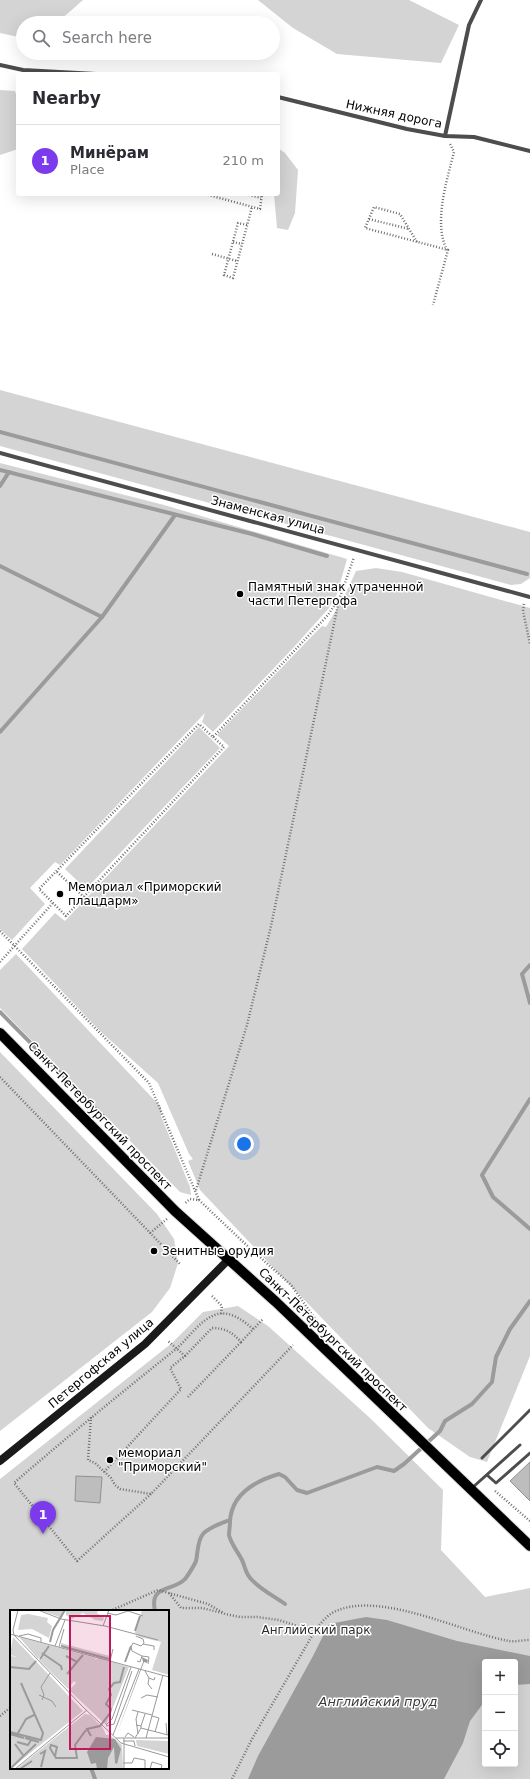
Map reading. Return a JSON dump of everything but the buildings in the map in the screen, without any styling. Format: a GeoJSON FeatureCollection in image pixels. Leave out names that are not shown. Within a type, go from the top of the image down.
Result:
{"type":"FeatureCollection","features":[{"type":"Feature","properties":{"kind":"main road","name":"Санкт-Петербургский проспект"},"geometry":{"type":"LineString","coordinates":[[0,1033],[175,1211],[229,1259],[530,1546]]}},
{"type":"Feature","properties":{"kind":"main road","name":"Петергофская улица"},"geometry":{"type":"LineString","coordinates":[[0,1461],[145,1344],[229,1259]]}},
{"type":"Feature","properties":{"kind":"street"},"geometry":{"type":"LineString","coordinates":[[445,136],[469,25],[481,0]]}},
{"type":"Feature","properties":{"kind":"street"},"geometry":{"type":"LineString","coordinates":[[0,65],[23,70],[60,72]]}},
{"type":"Feature","properties":{"kind":"street","name":"Нижняя дорога"},"geometry":{"type":"LineString","coordinates":[[280,97],[407,129],[445,136],[474,137],[530,151]]}},
{"type":"Feature","properties":{"kind":"street","name":"Знаменская улица"},"geometry":{"type":"LineString","coordinates":[[0,453],[530,598]]}},
{"type":"Feature","properties":{"kind":"lane"},"geometry":{"type":"LineString","coordinates":[[482,1458],[530,1410]]}},
{"type":"Feature","properties":{"kind":"lane"},"geometry":{"type":"LineString","coordinates":[[471,1489],[520,1445]]}},
{"type":"Feature","properties":{"kind":"lane"},"geometry":{"type":"LineString","coordinates":[[486,1475],[496,1483],[530,1452]]}},
{"type":"Feature","properties":{"kind":"path"},"geometry":{"type":"LineString","coordinates":[[433,305],[448,250],[442,240],[442,202],[454,152],[445,136]]}},
{"type":"Feature","properties":{"kind":"path"},"geometry":{"type":"LineString","coordinates":[[213,196],[260,209],[262,198],[254,196]]}},
{"type":"Feature","properties":{"kind":"path"},"geometry":{"type":"LineString","coordinates":[[247,225],[238,223],[224,275],[233,278],[238,261],[252,206]]}},
{"type":"Feature","properties":{"kind":"path"},"geometry":{"type":"LineString","coordinates":[[417,242],[400,214],[374,207],[365,228],[417,242],[448,250]]}},
{"type":"Feature","properties":{"kind":"path"},"geometry":{"type":"LineString","coordinates":[[369,218],[410,229]]}},
{"type":"Feature","properties":{"kind":"path"},"geometry":{"type":"LineString","coordinates":[[233,242],[242,244]]}},
{"type":"Feature","properties":{"kind":"path"},"geometry":{"type":"LineString","coordinates":[[212,254],[238,261]]}},
{"type":"Feature","properties":{"kind":"path"},"geometry":{"type":"LineString","coordinates":[[196,1190],[247,1025],[271,926],[340,598],[356,550]]}},
{"type":"Feature","properties":{"kind":"path"},"geometry":{"type":"LineString","coordinates":[[524,596],[523,611],[530,644]]}},
{"type":"Feature","properties":{"kind":"path"},"geometry":{"type":"LineString","coordinates":[[213,736],[328,615],[340,598]]}},
{"type":"Feature","properties":{"kind":"path"},"geometry":{"type":"LineString","coordinates":[[199,724],[224,747],[66,916],[39,889],[57,872],[199,724]]}},
{"type":"Feature","properties":{"kind":"path"},"geometry":{"type":"LineString","coordinates":[[57,872],[84,897]]}},
{"type":"Feature","properties":{"kind":"path"},"geometry":{"type":"LineString","coordinates":[[0,962],[53,903]]}},
{"type":"Feature","properties":{"kind":"path"},"geometry":{"type":"LineString","coordinates":[[0,931],[149,1083],[199,1200],[291,1285],[323,1330]]}},
{"type":"Feature","properties":{"kind":"path"},"geometry":{"type":"LineString","coordinates":[[0,1077],[181,1265]]}},
{"type":"Feature","properties":{"kind":"path"},"geometry":{"type":"LineString","coordinates":[[190,1200],[199,1200]]}},
{"type":"Feature","properties":{"kind":"path"},"geometry":{"type":"LineString","coordinates":[[150,1233],[170,1216]]}},
{"type":"Feature","properties":{"kind":"path"},"geometry":{"type":"LineString","coordinates":[[212,1296],[222,1306],[222,1314]]}},
{"type":"Feature","properties":{"kind":"path"},"geometry":{"type":"LineString","coordinates":[[253,1329],[246,1322],[233,1315],[222,1314],[209,1318],[178,1348],[91,1416],[14,1483],[77,1561],[152,1494],[293,1345]]}},
{"type":"Feature","properties":{"kind":"path"},"geometry":{"type":"LineString","coordinates":[[188,1397],[263,1319]]}},
{"type":"Feature","properties":{"kind":"path"},"geometry":{"type":"LineString","coordinates":[[104,1472],[181,1390],[170,1368],[185,1356],[212,1328],[223,1328],[235,1335],[241,1342]]}},
{"type":"Feature","properties":{"kind":"path"},"geometry":{"type":"LineString","coordinates":[[168,1341],[178,1348],[185,1356]]}},
{"type":"Feature","properties":{"kind":"path"},"geometry":{"type":"LineString","coordinates":[[91,1416],[88,1460],[104,1472],[120,1489],[152,1494]]}},
{"type":"Feature","properties":{"kind":"path"},"geometry":{"type":"LineString","coordinates":[[497,1492],[530,1521]]}},
{"type":"Feature","properties":{"kind":"path"},"geometry":{"type":"LineString","coordinates":[[112,1610],[158,1590],[208,1604],[225,1614]]}},
{"type":"Feature","properties":{"kind":"path"},"geometry":{"type":"LineString","coordinates":[[169,1592],[181,1608],[202,1608],[240,1617],[257,1617],[279,1620],[297,1626],[316,1629]]}},
{"type":"Feature","properties":{"kind":"path"},"geometry":{"type":"LineString","coordinates":[[232,1779],[252,1739],[316,1629],[324,1618],[335,1611],[350,1607],[368,1605],[425,1616],[510,1641],[530,1640]]}},
{"type":"Feature","properties":{"kind":"path"},"geometry":{"type":"LineString","coordinates":[[0,1716],[10,1708]]}},
{"type":"Feature","properties":{"kind":"green space"},"geometry":{"type":"Polygon","coordinates":[[[0,0],[83,0],[64,16],[16,16],[16,36],[0,33],[0,0]]]}},
{"type":"Feature","properties":{"kind":"green space"},"geometry":{"type":"Polygon","coordinates":[[[258,0],[409,0],[459,25],[441,63],[337,54],[293,28],[280,16],[258,0]]]}},
{"type":"Feature","properties":{"kind":"green space"},"geometry":{"type":"Polygon","coordinates":[[[0,90],[15,91],[16,150],[0,155],[0,90]]]}},
{"type":"Feature","properties":{"kind":"green space"},"geometry":{"type":"Polygon","coordinates":[[[280,149],[285,153],[298,170],[295,213],[288,230],[277,228],[274,196],[280,196],[280,149]]]}},
{"type":"Feature","properties":{"kind":"green space"},"geometry":{"type":"Polygon","coordinates":[[[0,390],[530,532],[530,578],[521,584],[511,585],[0,446],[0,390]]]}},
{"type":"Feature","properties":{"kind":"green space"},"geometry":{"type":"Polygon","coordinates":[[[0,463],[164,505],[347,559],[337,594],[329,608],[213,732],[202,722],[205,713],[60,865],[55,862],[30,888],[45,904],[12,940],[0,929],[0,463]]]}},
{"type":"Feature","properties":{"kind":"green space"},"geometry":{"type":"Polygon","coordinates":[[[376,568],[402,572],[530,608],[530,1356],[487,1462],[470,1457],[428,1428],[200,1190],[188,1161],[193,1159],[189,1154],[158,1083],[100,1031],[22,949],[55,913],[65,921],[229,746],[217,735],[322,626],[326,627],[345,595],[356,571],[376,568]]]}},
{"type":"Feature","properties":{"kind":"green space"},"geometry":{"type":"Polygon","coordinates":[[[199,727],[220,748],[86,889],[65,869],[199,727]]]}},
{"type":"Feature","properties":{"kind":"green space"},"geometry":{"type":"Polygon","coordinates":[[[16,954],[161,1107],[161,1116],[190,1187],[191,1195],[180,1192],[0,1008],[0,970],[16,954]]]}},
{"type":"Feature","properties":{"kind":"green space"},"geometry":{"type":"Polygon","coordinates":[[[0,1052],[157,1214],[174,1239],[178,1263],[170,1288],[152,1312],[0,1431],[0,1052]]]}},
{"type":"Feature","properties":{"kind":"green space","name":"Английский парк"},"geometry":{"type":"Polygon","coordinates":[[[238,1306],[268,1326],[370,1418],[443,1490],[441,1550],[485,1597],[530,1588],[530,1779],[0,1779],[0,1479],[172,1343],[203,1312],[238,1306]]]}},
{"type":"Feature","properties":{"kind":"water","name":"Английский пруд"},"geometry":{"type":"Polygon","coordinates":[[[366,1617],[387,1620],[457,1641],[530,1656],[530,1684],[518,1685],[518,1659],[482,1659],[482,1705],[470,1721],[463,1743],[444,1779],[248,1779],[258,1756],[329,1624],[366,1617]]]}},
{"type":"Feature","properties":{"kind":"waterway"},"geometry":{"type":"LineString","coordinates":[[0,432],[527,574]]}},
{"type":"Feature","properties":{"kind":"waterway"},"geometry":{"type":"LineString","coordinates":[[0,470],[252,534],[327,556]]}},
{"type":"Feature","properties":{"kind":"waterway"},"geometry":{"type":"LineString","coordinates":[[0,486],[9,472]]}},
{"type":"Feature","properties":{"kind":"waterway"},"geometry":{"type":"LineString","coordinates":[[0,566],[102,617],[175,515]]}},
{"type":"Feature","properties":{"kind":"waterway"},"geometry":{"type":"LineString","coordinates":[[0,732],[102,617]]}},
{"type":"Feature","properties":{"kind":"waterway"},"geometry":{"type":"LineString","coordinates":[[530,965],[522,974],[530,1003]]}},
{"type":"Feature","properties":{"kind":"waterway"},"geometry":{"type":"LineString","coordinates":[[0,1012],[103,1116]]}},
{"type":"Feature","properties":{"kind":"waterway"},"geometry":{"type":"LineString","coordinates":[[530,1099],[482,1175],[493,1197],[530,1229]]}},
{"type":"Feature","properties":{"kind":"waterway"},"geometry":{"type":"LineString","coordinates":[[285,1604],[268,1593],[249,1577],[242,1560],[231,1542],[229,1535],[231,1512],[240,1497],[253,1485],[279,1474],[285,1477],[297,1490],[307,1493],[377,1467],[394,1471],[404,1464],[440,1431],[445,1421],[472,1404],[492,1382],[496,1357],[510,1329],[530,1301]]}},
{"type":"Feature","properties":{"kind":"waterway"},"geometry":{"type":"LineString","coordinates":[[155,1610],[155,1596],[159,1592],[180,1583],[185,1579],[191,1570],[196,1561],[199,1544],[203,1534],[212,1527],[230,1520]]}},
{"type":"Feature","properties":{"kind":"waterway"},"geometry":{"type":"LineString","coordinates":[[91,1769],[95,1779]]}},
{"type":"Feature","properties":{"kind":"place","name":"Памятный знак утраченной части Петергофа"},"geometry":{"type":"Point","coordinates":[240,594]}},
{"type":"Feature","properties":{"kind":"place","name":"Мемориал «Приморский плацдарм»"},"geometry":{"type":"Point","coordinates":[60,894]}},
{"type":"Feature","properties":{"kind":"place","name":"Зенитные орудия"},"geometry":{"type":"Point","coordinates":[154,1251]}},
{"type":"Feature","properties":{"kind":"place","name":"мемориал \"Приморский\""},"geometry":{"type":"Point","coordinates":[110,1460]}},
{"type":"Feature","properties":{"kind":"place","name":"Минёрам"},"geometry":{"type":"Point","coordinates":[43,1534]}}]}
